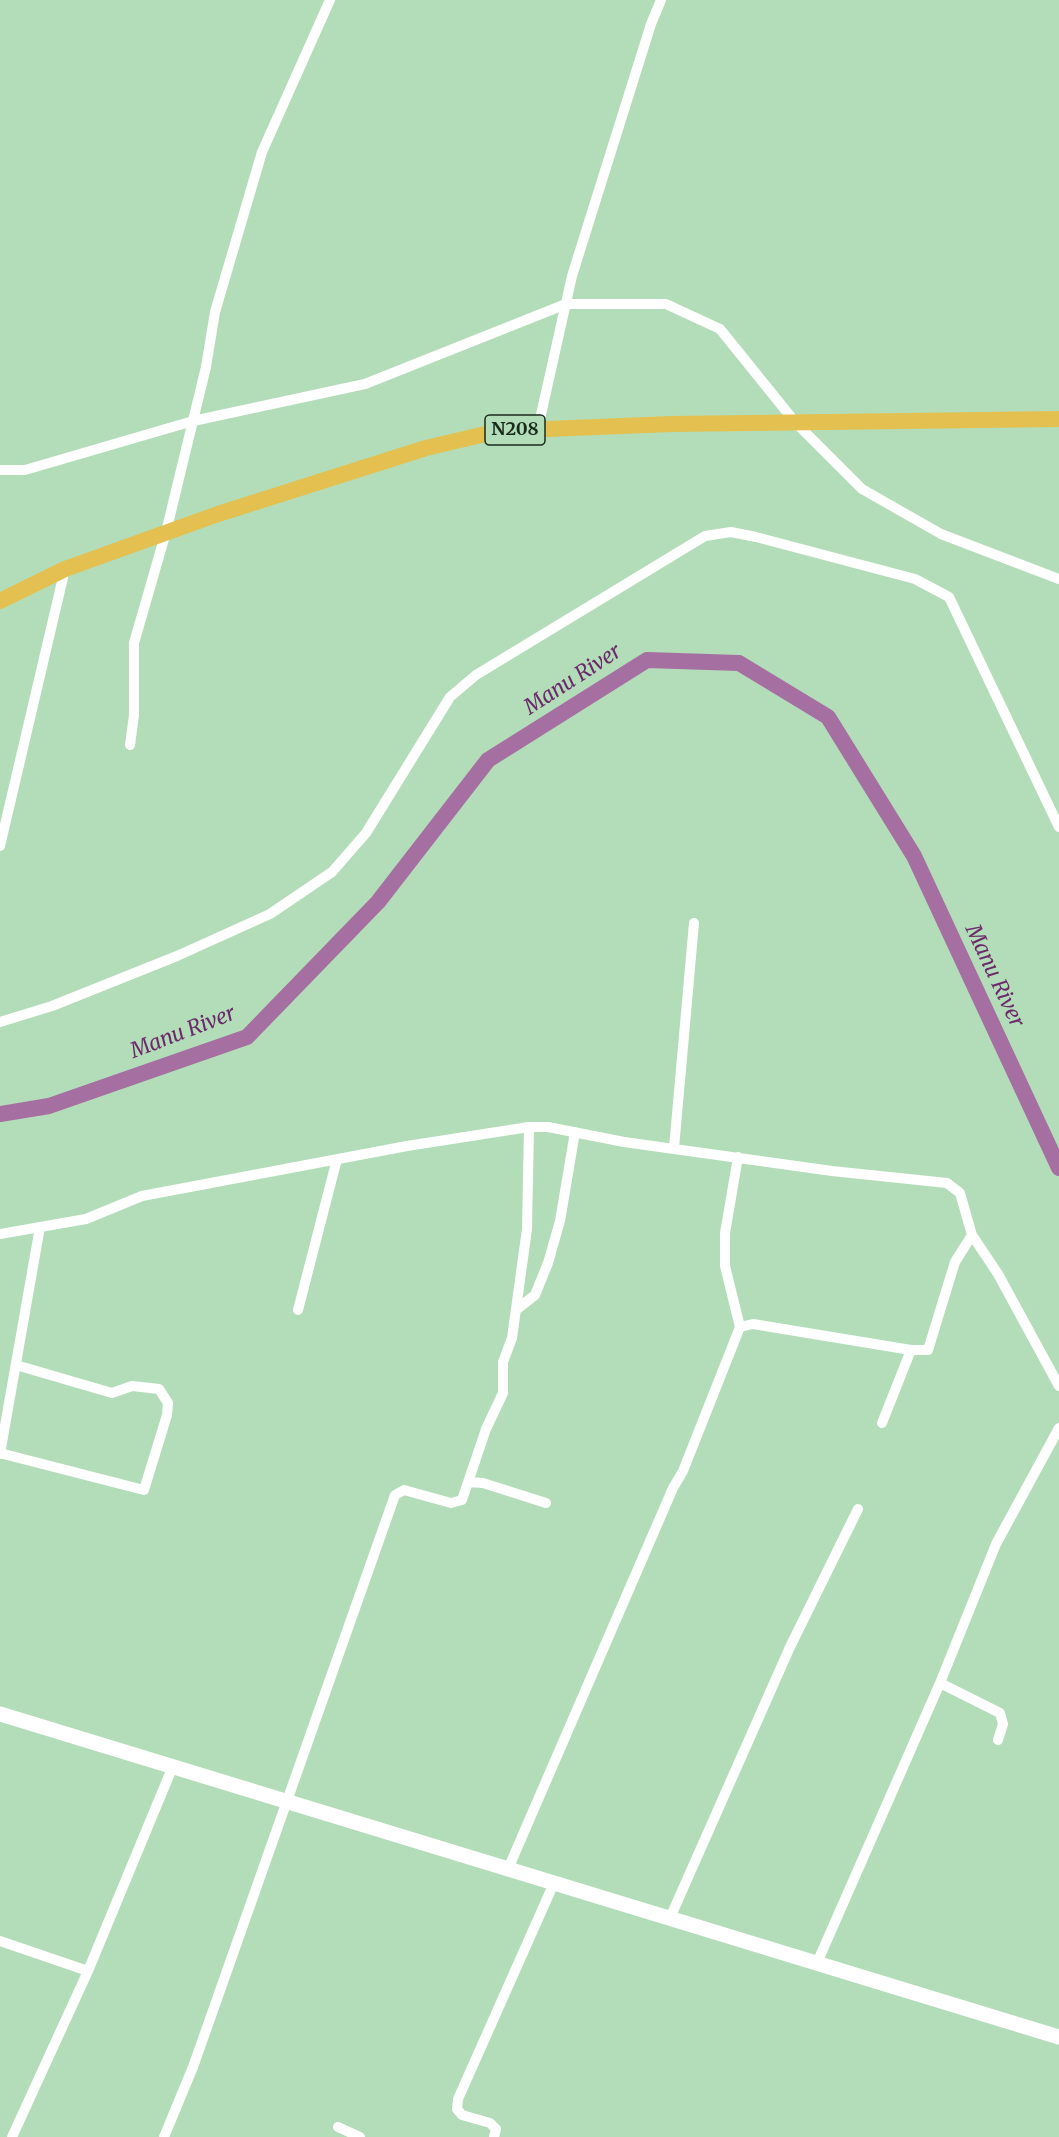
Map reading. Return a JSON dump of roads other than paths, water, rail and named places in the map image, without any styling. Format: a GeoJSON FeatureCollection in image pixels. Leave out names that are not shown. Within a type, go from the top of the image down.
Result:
{"type":"FeatureCollection","features":[{"type":"Feature","properties":{"kind":"highway","name":"N208"},"geometry":{"type":"LineString","coordinates":[[0,602],[65,569],[166,532],[426,448],[498,431],[795,422],[1059,419]]}},
{"type":"Feature","properties":{"kind":"main road"},"geometry":{"type":"LineString","coordinates":[[0,1714],[1059,2037]]}},
{"type":"Feature","properties":{"kind":"street"},"geometry":{"type":"LineString","coordinates":[[130,745],[134,715],[132,651],[166,532],[193,421],[215,312],[261,152],[330,0]]}},
{"type":"Feature","properties":{"kind":"street"},"geometry":{"type":"LineString","coordinates":[[538,428],[572,276],[633,79],[661,0]]}},
{"type":"Feature","properties":{"kind":"street"},"geometry":{"type":"LineString","coordinates":[[0,470],[25,470],[193,421],[365,384],[566,304],[666,304],[720,329],[795,422],[862,489],[941,534],[1059,579]]}},
{"type":"Feature","properties":{"kind":"street"},"geometry":{"type":"LineString","coordinates":[[0,1022],[52,1006],[177,956],[270,914],[332,872],[366,833],[450,698],[476,675],[705,536],[731,532],[756,537],[915,579],[949,597],[982,661],[1059,827]]}},
{"type":"Feature","properties":{"kind":"street"},"geometry":{"type":"LineString","coordinates":[[0,846],[65,569]]}},
{"type":"Feature","properties":{"kind":"street"},"geometry":{"type":"LineString","coordinates":[[674,1148],[694,923]]}},
{"type":"Feature","properties":{"kind":"street"},"geometry":{"type":"LineString","coordinates":[[164,2137],[193,2067],[395,1495],[404,1490],[451,1503],[458,1503],[462,1500],[486,1429],[503,1393],[503,1362],[512,1338],[527,1229],[529,1127]]}},
{"type":"Feature","properties":{"kind":"street"},"geometry":{"type":"LineString","coordinates":[[0,1234],[86,1220],[142,1196],[337,1159],[529,1127],[548,1127],[832,1171],[947,1183],[960,1193],[972,1235],[998,1274],[1059,1386]]}},
{"type":"Feature","properties":{"kind":"street"},"geometry":{"type":"LineString","coordinates":[[516,1310],[535,1295],[548,1263],[560,1221],[575,1132]]}},
{"type":"Feature","properties":{"kind":"street"},"geometry":{"type":"LineString","coordinates":[[508,1869],[673,1488],[683,1471],[740,1327],[725,1266],[724,1233],[738,1157]]}},
{"type":"Feature","properties":{"kind":"street"},"geometry":{"type":"LineString","coordinates":[[298,1310],[337,1159]]}},
{"type":"Feature","properties":{"kind":"street"},"geometry":{"type":"LineString","coordinates":[[16,1365],[112,1393],[132,1386],[159,1389],[168,1403],[167,1415],[144,1490],[0,1453],[40,1227]]}},
{"type":"Feature","properties":{"kind":"street"},"geometry":{"type":"LineString","coordinates":[[740,1327],[753,1324],[910,1350],[928,1350],[955,1262],[972,1235]]}},
{"type":"Feature","properties":{"kind":"street"},"geometry":{"type":"LineString","coordinates":[[882,1423],[910,1350]]}},
{"type":"Feature","properties":{"kind":"street"},"geometry":{"type":"LineString","coordinates":[[817,1963],[940,1683],[996,1544],[1059,1428]]}},
{"type":"Feature","properties":{"kind":"street"},"geometry":{"type":"LineString","coordinates":[[468,1482],[483,1483],[546,1503]]}},
{"type":"Feature","properties":{"kind":"street"},"geometry":{"type":"LineString","coordinates":[[670,1918],[790,1647],[858,1509]]}},
{"type":"Feature","properties":{"kind":"street"},"geometry":{"type":"LineString","coordinates":[[940,1683],[1000,1713],[1004,1724],[998,1740]]}},
{"type":"Feature","properties":{"kind":"street"},"geometry":{"type":"LineString","coordinates":[[12,2137],[88,1971],[173,1766]]}},
{"type":"Feature","properties":{"kind":"street"},"geometry":{"type":"LineString","coordinates":[[494,2137],[496,2129],[490,2123],[462,2115],[457,2109],[458,2099],[554,1883]]}},
{"type":"Feature","properties":{"kind":"street"},"geometry":{"type":"LineString","coordinates":[[0,1941],[88,1971]]}},
{"type":"Feature","properties":{"kind":"street"},"geometry":{"type":"LineString","coordinates":[[338,2127],[360,2137]]}},
{"type":"Feature","properties":{"kind":"waterway","name":"Manu River"},"geometry":{"type":"LineString","coordinates":[[0,1114],[49,1106],[247,1037],[378,902],[488,760],[647,660],[739,663],[828,717],[914,856],[1059,1168]]}}]}
